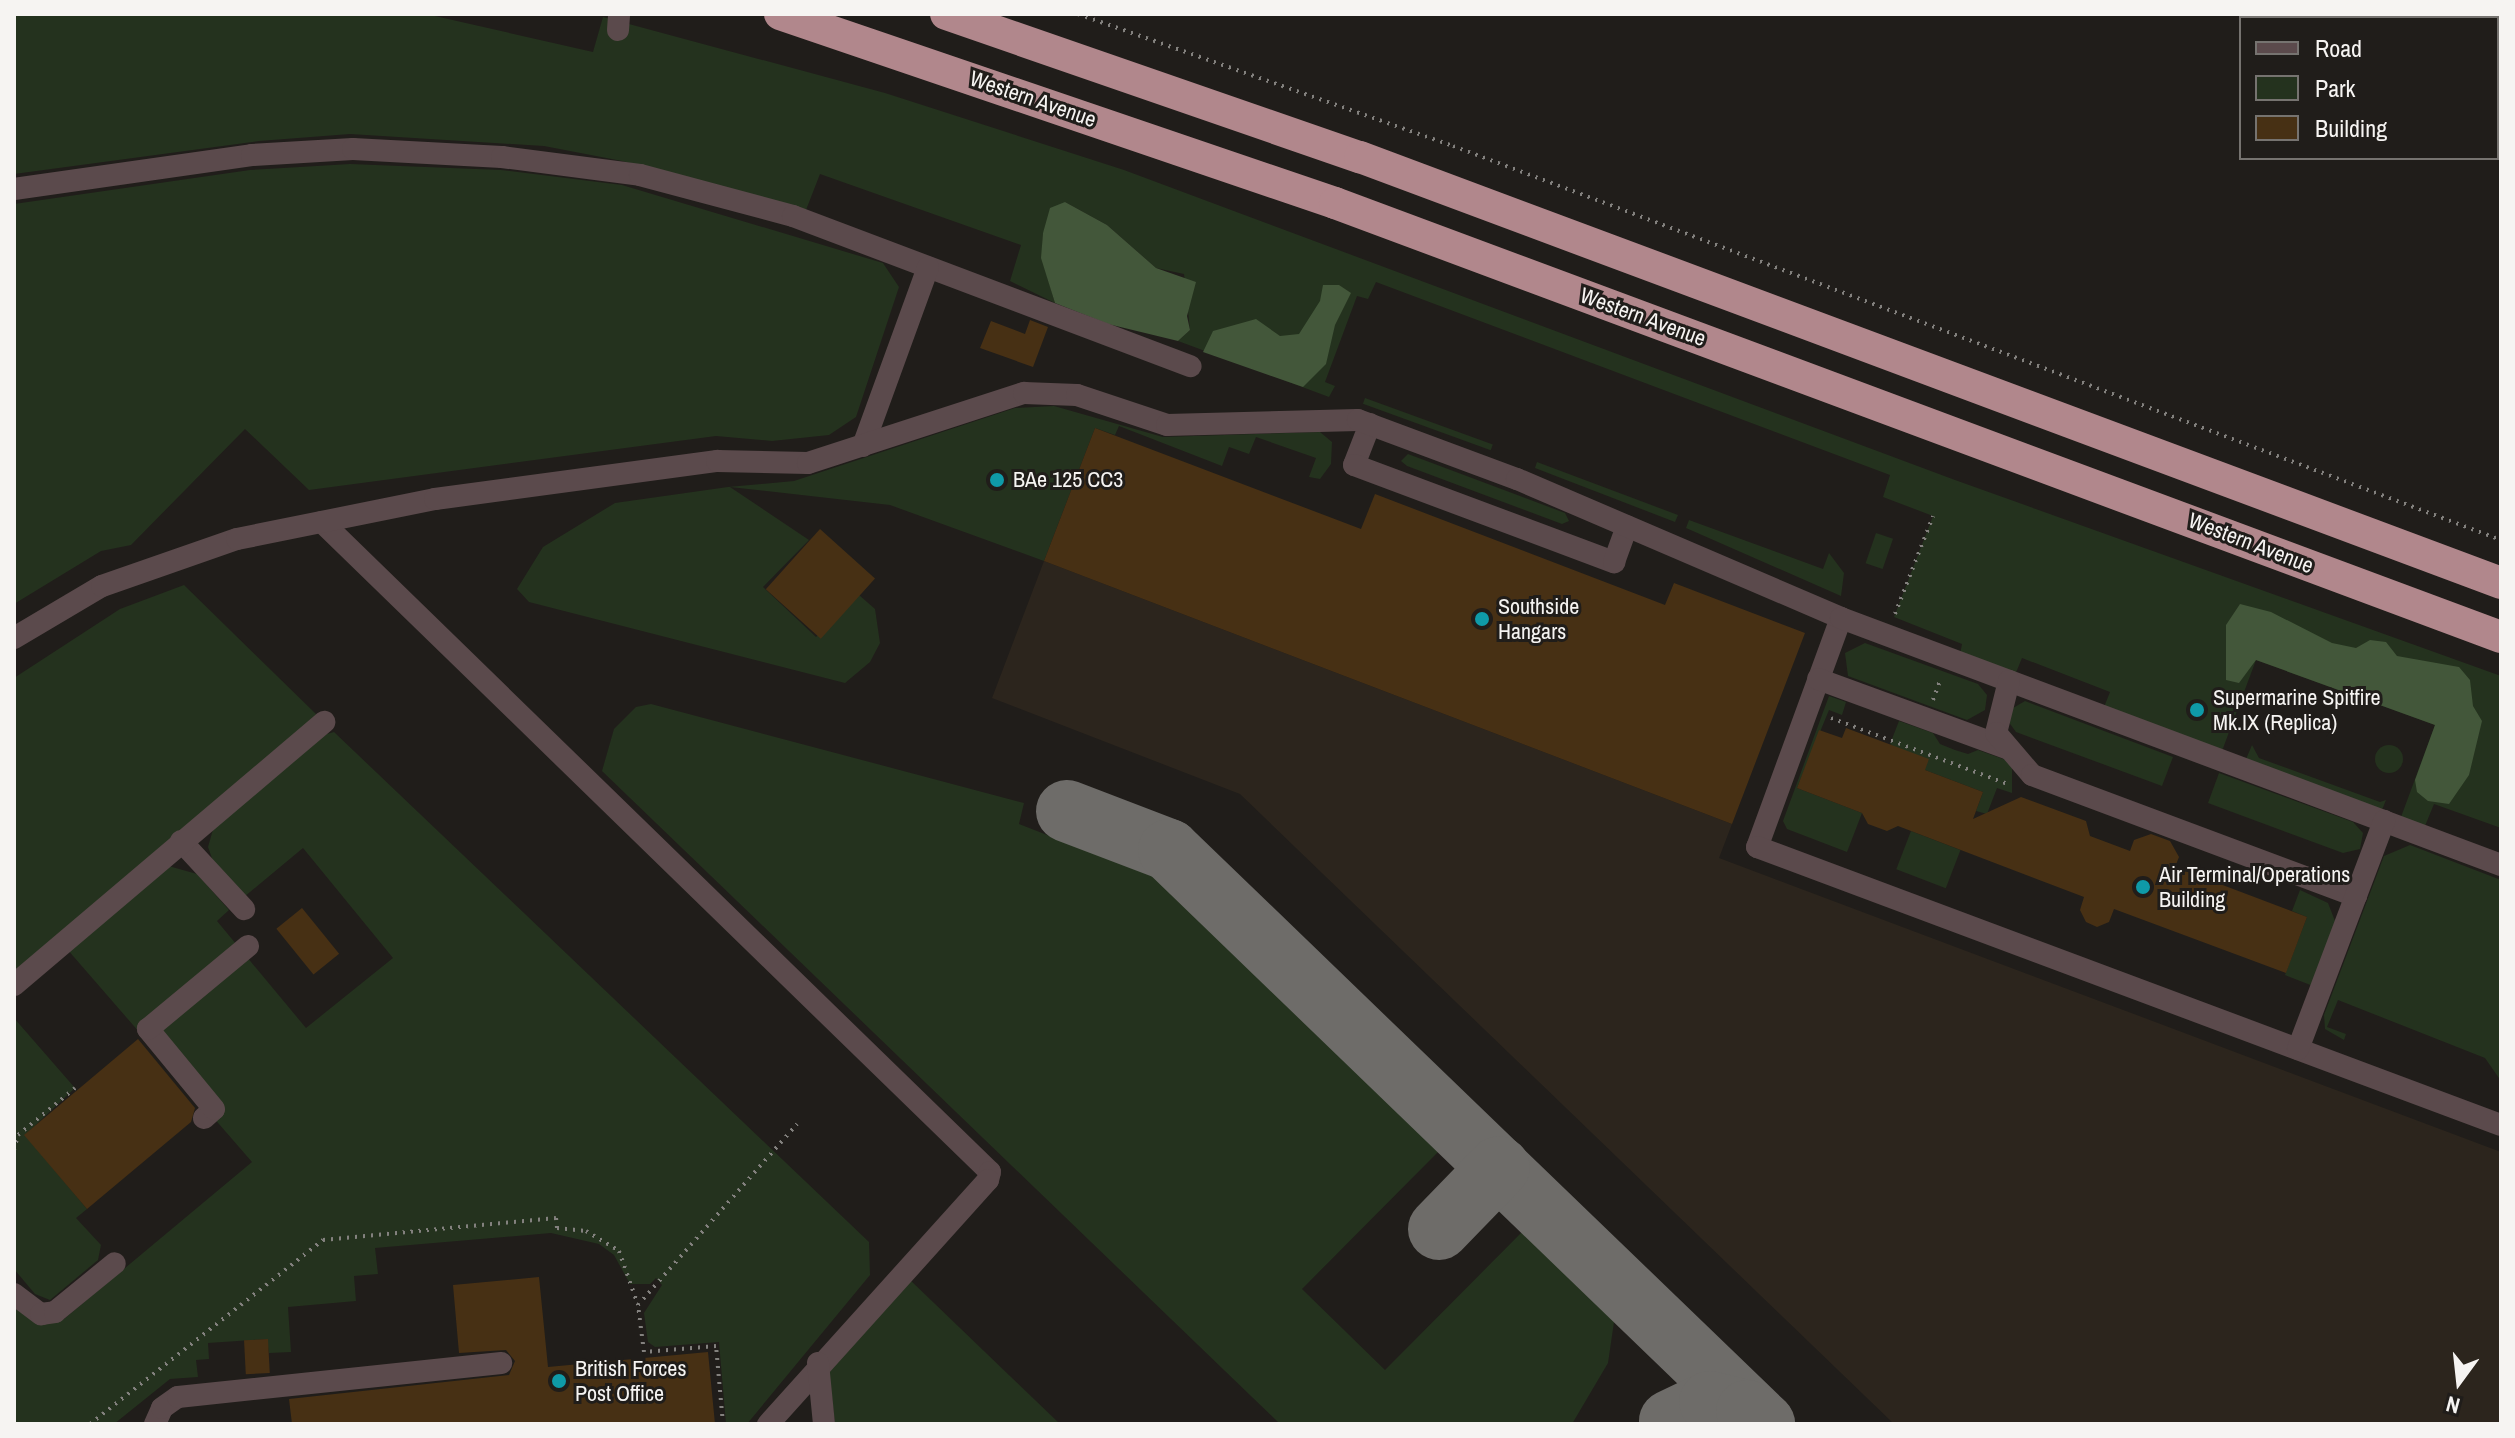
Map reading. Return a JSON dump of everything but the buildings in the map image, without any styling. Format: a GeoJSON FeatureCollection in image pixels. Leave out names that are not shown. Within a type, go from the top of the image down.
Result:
{"type":"FeatureCollection","features":[{"type":"Feature","properties":{"kind":"highway","name":"Western Avenue"},"geometry":{"type":"LineString","coordinates":[[780,14],[1350,208],[2501,637]]}},
{"type":"Feature","properties":{"kind":"highway"},"geometry":{"type":"LineString","coordinates":[[946,14],[1360,157],[2501,583]]}},
{"type":"Feature","properties":{"kind":"street"},"geometry":{"type":"LineString","coordinates":[[14,189],[252,155],[353,149],[502,157],[640,175],[793,216],[1191,366]]}},
{"type":"Feature","properties":{"kind":"street"},"geometry":{"type":"LineString","coordinates":[[863,446],[928,267]]}},
{"type":"Feature","properties":{"kind":"street"},"geometry":{"type":"LineString","coordinates":[[14,638],[102,586],[171,559],[322,522],[435,499],[717,461],[808,463],[998,400],[1051,392],[1077,395],[1167,425],[1358,420],[1627,526],[1841,618],[2501,865]]}},
{"type":"Feature","properties":{"kind":"street"},"geometry":{"type":"LineString","coordinates":[[1370,424],[1354,465],[1614,562],[1627,526]]}},
{"type":"Feature","properties":{"kind":"street"},"geometry":{"type":"LineString","coordinates":[[322,522],[985,1163],[988,1180],[818,1363],[768,1424]]}},
{"type":"Feature","properties":{"kind":"street"},"geometry":{"type":"LineString","coordinates":[[1841,618],[1757,847],[2501,1125]]}},
{"type":"Feature","properties":{"kind":"street"},"geometry":{"type":"LineString","coordinates":[[1818,679],[2007,748]]}},
{"type":"Feature","properties":{"kind":"street"},"geometry":{"type":"LineString","coordinates":[[2009,681],[1995,723],[2007,748],[2032,775],[2356,896]]}},
{"type":"Feature","properties":{"kind":"street"},"geometry":{"type":"LineString","coordinates":[[14,985],[324,722]]}},
{"type":"Feature","properties":{"kind":"street"},"geometry":{"type":"LineString","coordinates":[[2298,1049],[2384,821]]}},
{"type":"Feature","properties":{"kind":"street"},"geometry":{"type":"LineString","coordinates":[[181,841],[244,909]]}},
{"type":"Feature","properties":{"kind":"street"},"geometry":{"type":"LineString","coordinates":[[204,1118],[214,1109],[148,1029],[248,946]]}},
{"type":"Feature","properties":{"kind":"street"},"geometry":{"type":"LineString","coordinates":[[14,1294],[41,1314],[55,1312],[115,1263]]}},
{"type":"Feature","properties":{"kind":"street"},"geometry":{"type":"LineString","coordinates":[[155,1424],[162,1408],[178,1397],[501,1363]]}},
{"type":"Feature","properties":{"kind":"street"},"geometry":{"type":"LineString","coordinates":[[818,1363],[824,1424]]}},
{"type":"Feature","properties":{"kind":"path"},"geometry":{"type":"LineString","coordinates":[[1078,14],[1453,146],[2501,540]]}},
{"type":"Feature","properties":{"kind":"path"},"geometry":{"type":"LineString","coordinates":[[1893,621],[1933,516]]}},
{"type":"Feature","properties":{"kind":"path"},"geometry":{"type":"LineString","coordinates":[[1925,718],[1949,658]]}},
{"type":"Feature","properties":{"kind":"path"},"geometry":{"type":"LineString","coordinates":[[1831,718],[2013,786]]}},
{"type":"Feature","properties":{"kind":"path"},"geometry":{"type":"LineString","coordinates":[[1951,762],[1955,750]]}},
{"type":"Feature","properties":{"kind":"path"},"geometry":{"type":"LineString","coordinates":[[14,1150],[18,1135],[75,1088]]}},
{"type":"Feature","properties":{"kind":"path"},"geometry":{"type":"LineString","coordinates":[[638,1305],[797,1124]]}},
{"type":"Feature","properties":{"kind":"path"},"geometry":{"type":"LineString","coordinates":[[90,1424],[323,1240],[556,1218],[557,1228],[586,1231],[619,1251],[638,1305],[644,1352],[716,1346],[723,1424]]}},
{"type":"Feature","properties":{"kind":"shaded area"},"geometry":{"type":"Polygon","coordinates":[[[1044,561],[1732,824],[1719,858],[2501,1152],[2501,1424],[1894,1424],[1240,794],[992,698],[1044,561]]]}},
{"type":"Feature","properties":{"kind":"green space"},"geometry":{"type":"Polygon","coordinates":[[[14,14],[426,14],[593,52],[603,17],[885,93],[1124,170],[1955,480],[2501,676],[2501,828],[2434,804],[2425,826],[2401,817],[2435,725],[2256,660],[2222,751],[2104,707],[2110,692],[2022,658],[2015,675],[1960,654],[1962,644],[1894,617],[1933,516],[1883,497],[1890,475],[1376,282],[1368,299],[1357,296],[1325,382],[1335,386],[1329,397],[1178,341],[1190,330],[1184,274],[1156,268],[1107,225],[1065,202],[1043,233],[1042,258],[1055,303],[1010,281],[1021,245],[820,174],[806,210],[622,161],[544,146],[350,134],[259,141],[14,174],[14,14]]]}},
{"type":"Feature","properties":{"kind":"green space"},"geometry":{"type":"Polygon","coordinates":[[[350,164],[501,170],[622,185],[883,263],[899,287],[856,417],[829,435],[772,441],[716,436],[309,490],[245,429],[131,545],[101,551],[14,604],[14,204],[250,170],[350,164]]]}},
{"type":"Feature","properties":{"kind":"green space"},"geometry":{"type":"Polygon","coordinates":[[[1065,202],[1107,225],[1156,268],[1196,282],[1187,316],[1190,330],[1178,341],[1108,324],[1055,303],[1041,258],[1043,233],[1050,208],[1065,202]]]}},
{"type":"Feature","properties":{"kind":"green space"},"geometry":{"type":"Polygon","coordinates":[[[1323,285],[1339,285],[1351,293],[1335,325],[1326,364],[1303,387],[1203,352],[1213,331],[1256,319],[1280,336],[1299,334],[1320,301],[1323,285]]]}},
{"type":"Feature","properties":{"kind":"green space"},"geometry":{"type":"Polygon","coordinates":[[[1365,398],[1493,445],[1491,450],[1363,404],[1365,398]]]}},
{"type":"Feature","properties":{"kind":"green space"},"geometry":{"type":"Polygon","coordinates":[[[1054,406],[1163,437],[1320,432],[1332,442],[1331,464],[1320,479],[1309,477],[1316,458],[1256,437],[1249,454],[1229,447],[1222,466],[1119,426],[1115,435],[1095,428],[1044,561],[890,505],[730,487],[809,540],[763,587],[816,637],[859,595],[875,609],[880,643],[870,662],[845,683],[529,602],[517,589],[543,547],[615,503],[728,487],[794,481],[1015,408],[1054,406]]]}},
{"type":"Feature","properties":{"kind":"green space"},"geometry":{"type":"Polygon","coordinates":[[[1408,454],[1565,513],[1569,521],[1562,524],[1407,466],[1401,461],[1408,454]]]}},
{"type":"Feature","properties":{"kind":"green space"},"geometry":{"type":"Polygon","coordinates":[[[1537,462],[1678,515],[1675,522],[1535,468],[1537,462]]]}},
{"type":"Feature","properties":{"kind":"green space"},"geometry":{"type":"Polygon","coordinates":[[[1689,520],[1823,569],[1829,553],[1844,573],[1841,596],[1686,528],[1689,520]]]}},
{"type":"Feature","properties":{"kind":"green space"},"geometry":{"type":"Polygon","coordinates":[[[1876,533],[1893,539],[1883,569],[1866,563],[1876,533]]]}},
{"type":"Feature","properties":{"kind":"green space"},"geometry":{"type":"Polygon","coordinates":[[[184,585],[318,716],[14,972],[14,678],[120,609],[184,585]]]}},
{"type":"Feature","properties":{"kind":"green space"},"geometry":{"type":"Polygon","coordinates":[[[2240,604],[2271,612],[2332,643],[2356,648],[2370,640],[2386,642],[2397,656],[2459,667],[2470,680],[2473,706],[2482,721],[2469,775],[2449,804],[2428,801],[2417,792],[2415,780],[2435,725],[2256,660],[2239,683],[2226,680],[2226,625],[2240,604]]]}},
{"type":"Feature","properties":{"kind":"green space"},"geometry":{"type":"Polygon","coordinates":[[[1865,643],[1978,684],[1987,695],[1985,710],[1967,720],[1848,676],[1845,653],[1865,643]]]}},
{"type":"Feature","properties":{"kind":"green space"},"geometry":{"type":"Polygon","coordinates":[[[1829,696],[1846,702],[1842,715],[1829,710],[1797,788],[1862,813],[1847,852],[1787,829],[1783,821],[1829,696]]]}},
{"type":"Feature","properties":{"kind":"green space"},"geometry":{"type":"Polygon","coordinates":[[[2025,701],[2173,757],[2162,786],[2016,732],[2008,721],[2013,708],[2025,701]]]}},
{"type":"Feature","properties":{"kind":"green space"},"geometry":{"type":"Polygon","coordinates":[[[651,704],[1024,803],[1019,824],[1157,878],[1439,1151],[1302,1289],[1385,1370],[1522,1232],[1614,1322],[1608,1363],[1572,1424],[1280,1424],[602,771],[614,729],[636,707],[651,704]]]}},
{"type":"Feature","properties":{"kind":"green space"},"geometry":{"type":"Polygon","coordinates":[[[1899,721],[1933,733],[1940,744],[1955,750],[1968,754],[1978,750],[2006,760],[2012,768],[2012,793],[1997,788],[1987,814],[1976,811],[1983,792],[1925,770],[1890,744],[1899,721]]]}},
{"type":"Feature","properties":{"kind":"green space"},"geometry":{"type":"Polygon","coordinates":[[[334,732],[869,1242],[870,1275],[747,1424],[726,1424],[719,1342],[655,1347],[648,1342],[644,1313],[662,1285],[656,1278],[650,1284],[630,1284],[614,1255],[599,1244],[551,1233],[375,1248],[378,1274],[354,1276],[356,1301],[288,1307],[291,1352],[269,1353],[267,1339],[208,1343],[209,1359],[196,1360],[198,1377],[170,1379],[114,1424],[14,1424],[14,1303],[49,1321],[64,1319],[252,1162],[67,949],[165,865],[197,874],[229,910],[217,921],[306,1028],[393,958],[303,848],[244,897],[213,861],[208,847],[214,826],[320,736],[334,732]]]}},
{"type":"Feature","properties":{"kind":"green space"},"geometry":{"type":"Polygon","coordinates":[[[2252,745],[2259,758],[2380,802],[2386,800],[2382,810],[2246,759],[2252,745]]]}},
{"type":"Feature","properties":{"kind":"green space"},"geometry":{"type":"Polygon","coordinates":[[[2389,745],[2399,749],[2403,759],[2399,769],[2389,773],[2379,769],[2375,759],[2379,749],[2389,745]]]}},
{"type":"Feature","properties":{"kind":"green space"},"geometry":{"type":"Polygon","coordinates":[[[2219,773],[2353,822],[2363,833],[2360,849],[2343,853],[2208,803],[2219,773]]]}},
{"type":"Feature","properties":{"kind":"green space"},"geometry":{"type":"Polygon","coordinates":[[[1911,831],[1960,850],[1946,888],[1896,869],[1911,831]]]}},
{"type":"Feature","properties":{"kind":"green space"},"geometry":{"type":"Polygon","coordinates":[[[2410,845],[2501,880],[2501,1081],[2485,1058],[2338,1000],[2327,1027],[2346,1034],[2344,1040],[2325,1029],[2324,1015],[2384,856],[2410,845]]]}},
{"type":"Feature","properties":{"kind":"green space"},"geometry":{"type":"Polygon","coordinates":[[[2300,890],[2328,903],[2335,921],[2313,986],[2285,975],[2307,917],[2292,911],[2300,890]]]}},
{"type":"Feature","properties":{"kind":"green space"},"geometry":{"type":"Polygon","coordinates":[[[14,1018],[75,1088],[25,1135],[87,1209],[76,1218],[101,1245],[98,1260],[50,1300],[35,1294],[14,1269],[14,1018]]]}},
{"type":"Feature","properties":{"kind":"green space"},"geometry":{"type":"Polygon","coordinates":[[[908,1278],[1060,1424],[835,1424],[829,1371],[908,1278]]]}},
{"type":"Feature","properties":{"kind":"taxiway"},"geometry":{"type":"LineString","coordinates":[[1067,811],[1169,850],[1764,1424]]}},
{"type":"Feature","properties":{"kind":"taxiway"},"geometry":{"type":"LineString","coordinates":[[1439,1229],[1499,1167]]}},
{"type":"Feature","properties":{"kind":"taxiway"},"geometry":{"type":"LineString","coordinates":[[1670,1421],[1710,1402],[1747,1411],[1763,1423]]}},
{"type":"Feature","properties":{"kind":"place","name":"BAe 125 CC3"},"geometry":{"type":"Point","coordinates":[997,480]}},
{"type":"Feature","properties":{"kind":"place","name":"Southside Hangars"},"geometry":{"type":"Point","coordinates":[1482,619]}},
{"type":"Feature","properties":{"kind":"place","name":"Supermarine Spitfire Mk.IX (Replica)"},"geometry":{"type":"Point","coordinates":[2197,710]}},
{"type":"Feature","properties":{"kind":"place","name":"Air Terminal/Operations Building"},"geometry":{"type":"Point","coordinates":[2143,887]}},
{"type":"Feature","properties":{"kind":"place","name":"British Forces Post Office"},"geometry":{"type":"Point","coordinates":[559,1381]}}]}
